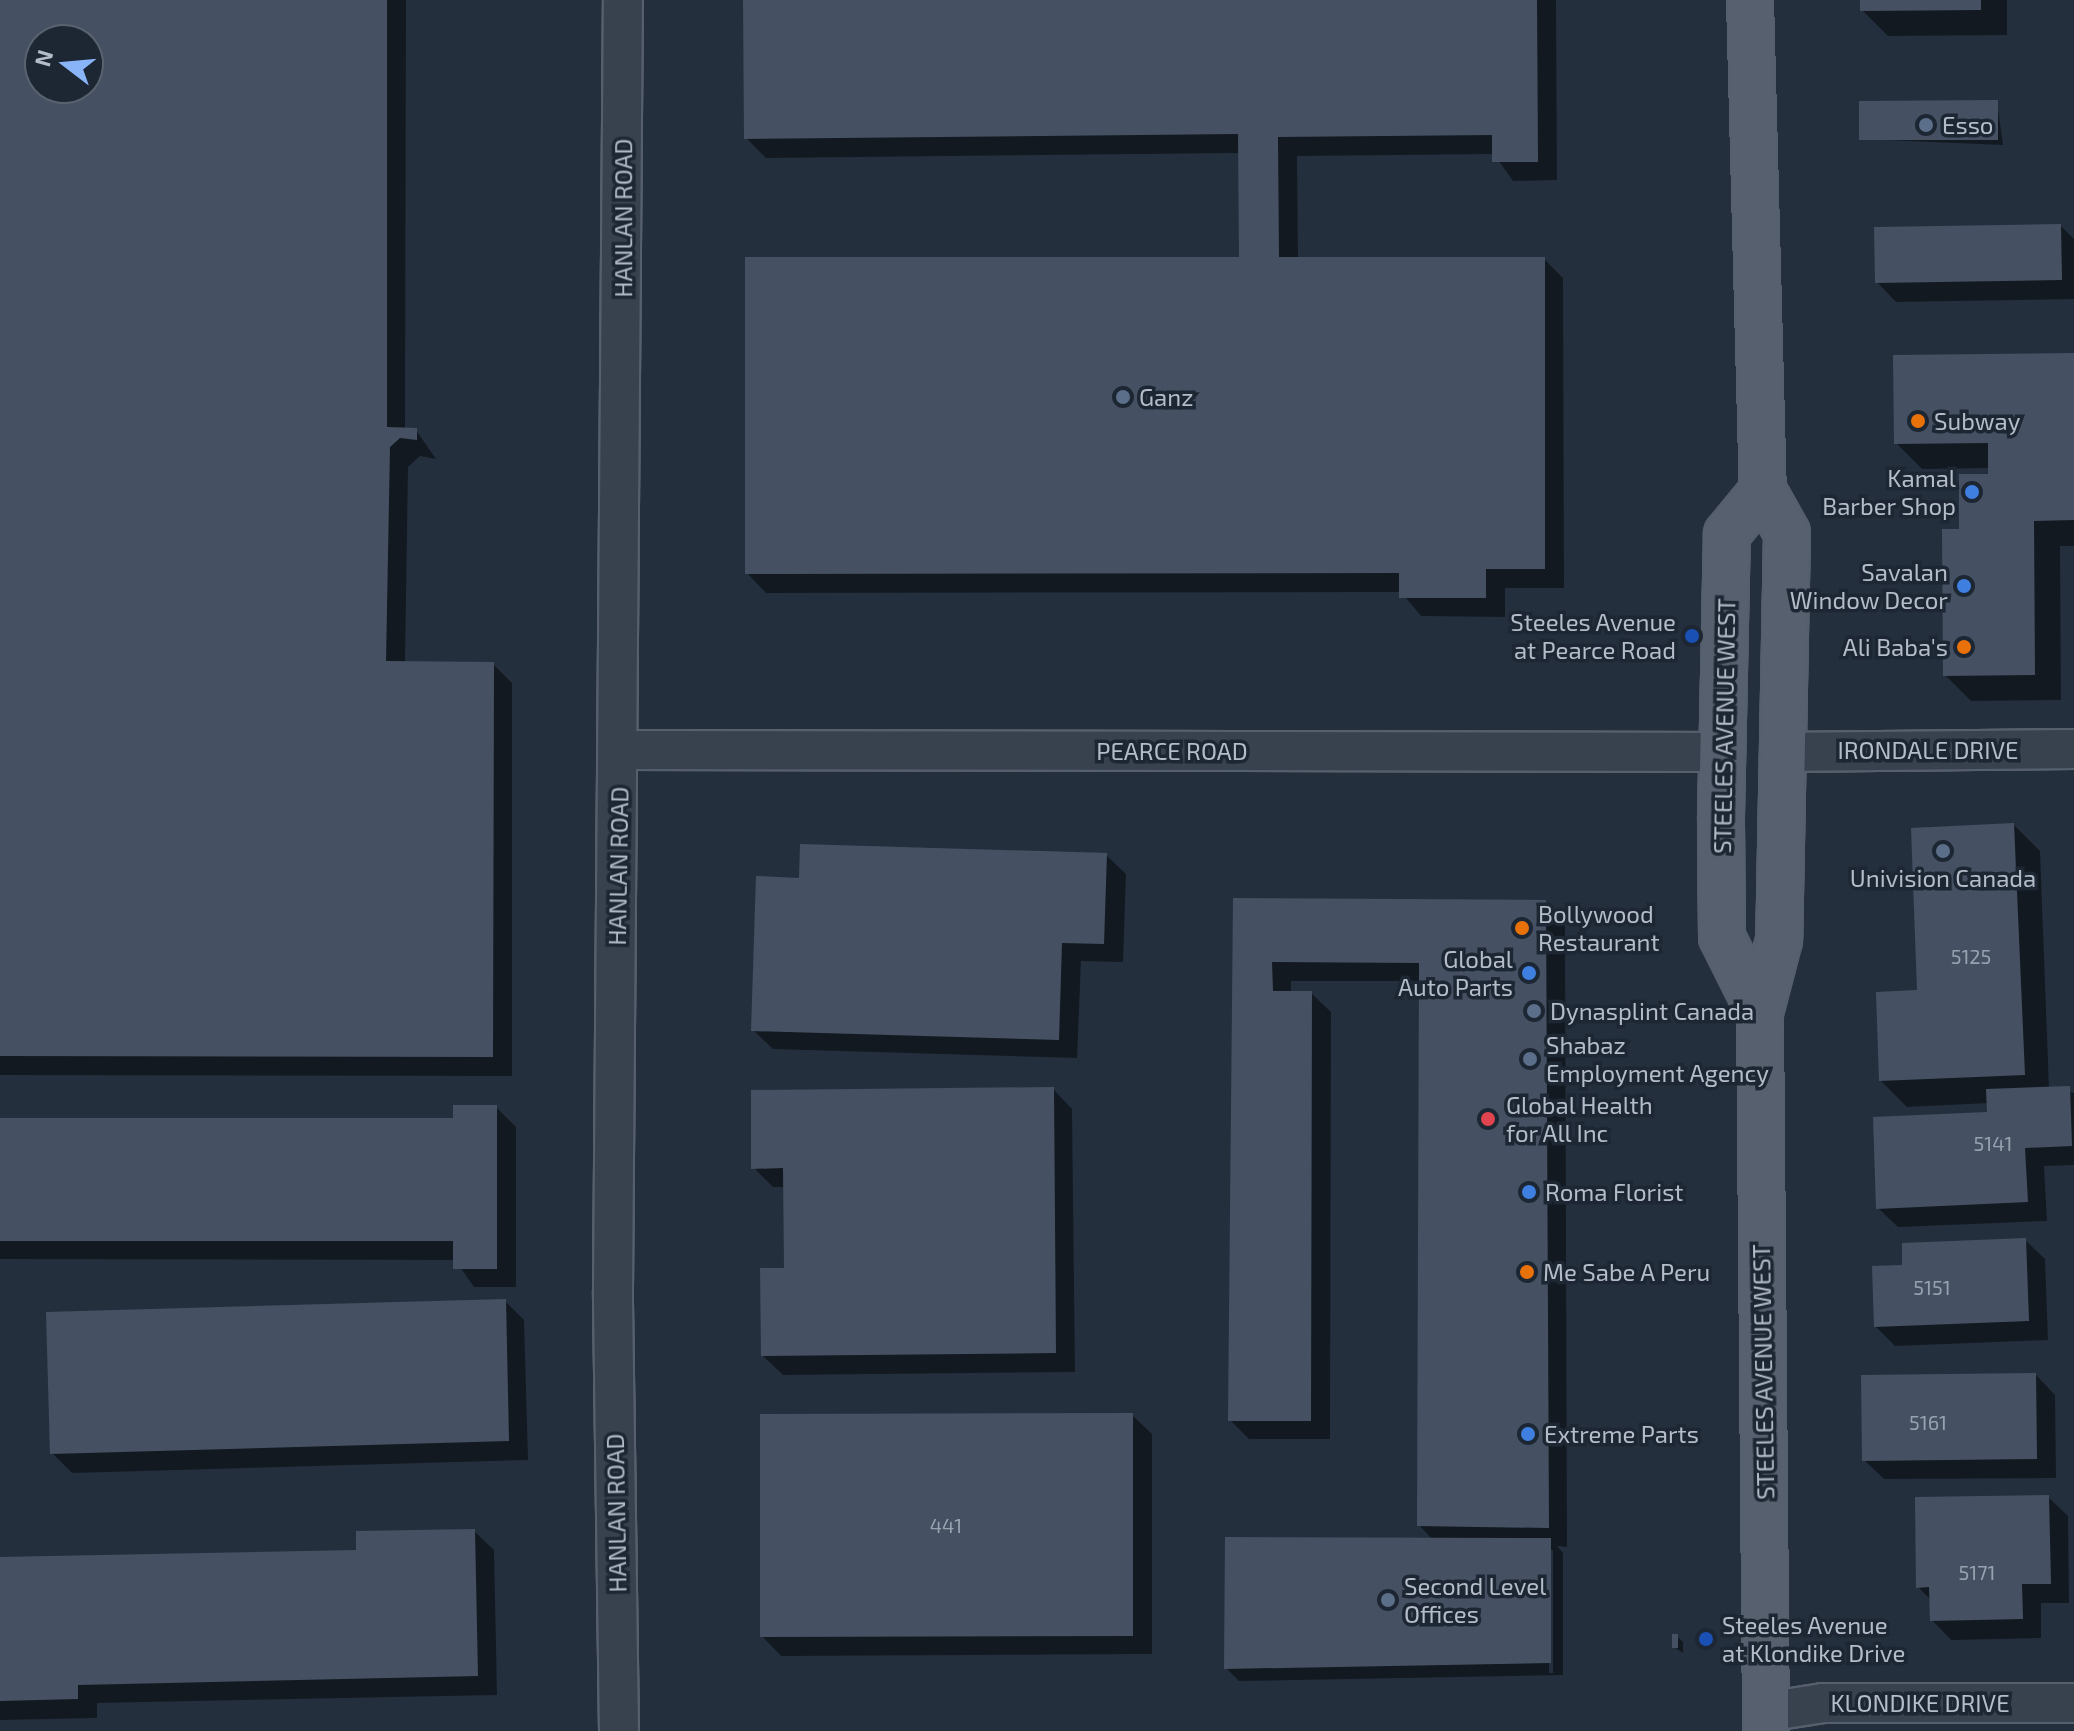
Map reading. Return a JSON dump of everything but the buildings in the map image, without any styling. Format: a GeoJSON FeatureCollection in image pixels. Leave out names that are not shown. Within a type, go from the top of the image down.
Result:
{"type":"FeatureCollection","features":[{"type":"Feature","properties":{"kind":"main road","name":"STEELES AVENUE WEST"},"geometry":{"type":"LineString","coordinates":[[1750,0],[1763,490],[1787,533],[1779,940],[1760,1013],[1766,1722]]}},
{"type":"Feature","properties":{"kind":"main road","name":"STEELES AVENUE WEST"},"geometry":{"type":"LineString","coordinates":[[1760,1013],[1722,937],[1727,534],[1763,490]]}},
{"type":"Feature","properties":{"kind":"main road"},"geometry":{"type":"LineString","coordinates":[[1724,752],[1781,752]]}},
{"type":"Feature","properties":{"kind":"street","name":"HANLAN ROAD"},"geometry":{"type":"LineString","coordinates":[[619,1731],[613,1291],[623,0]]}},
{"type":"Feature","properties":{"kind":"street","name":"IRONDALE DRIVE"},"geometry":{"type":"LineString","coordinates":[[1781,752],[2074,749]]}},
{"type":"Feature","properties":{"kind":"street","name":"PEARCE ROAD"},"geometry":{"type":"LineString","coordinates":[[619,750],[1724,752]]}},
{"type":"Feature","properties":{"kind":"street","name":"KLONDIKE DRIVE"},"geometry":{"type":"LineString","coordinates":[[1766,1722],[1823,1703],[2050,1712]]}},
{"type":"Feature","properties":{"kind":"place","name":"Esso"},"geometry":{"type":"Point","coordinates":[1926,125]}},
{"type":"Feature","properties":{"kind":"place","name":"Ganz"},"geometry":{"type":"Point","coordinates":[1123,397]}},
{"type":"Feature","properties":{"kind":"place","name":"Subway"},"geometry":{"type":"Point","coordinates":[1918,421]}},
{"type":"Feature","properties":{"kind":"place","name":"Kamal Barber Shop"},"geometry":{"type":"Point","coordinates":[1972,492]}},
{"type":"Feature","properties":{"kind":"place","name":"Savalan Window Decor"},"geometry":{"type":"Point","coordinates":[1964,586]}},
{"type":"Feature","properties":{"kind":"place","name":"Steeles Avenue at Pearce Road"},"geometry":{"type":"Point","coordinates":[1692,636]}},
{"type":"Feature","properties":{"kind":"place","name":"Ali Baba's"},"geometry":{"type":"Point","coordinates":[1964,647]}},
{"type":"Feature","properties":{"kind":"place","name":"Univision Canada"},"geometry":{"type":"Point","coordinates":[1943,851]}},
{"type":"Feature","properties":{"kind":"place","name":"Bollywood Restaurant"},"geometry":{"type":"Point","coordinates":[1522,928]}},
{"type":"Feature","properties":{"kind":"place","name":"Global Auto Parts"},"geometry":{"type":"Point","coordinates":[1529,973]}},
{"type":"Feature","properties":{"kind":"place","name":"Dynasplint Canada"},"geometry":{"type":"Point","coordinates":[1534,1011]}},
{"type":"Feature","properties":{"kind":"place","name":"Shabaz Employment Agency"},"geometry":{"type":"Point","coordinates":[1530,1059]}},
{"type":"Feature","properties":{"kind":"place","name":"Global Health for All Inc"},"geometry":{"type":"Point","coordinates":[1488,1119]}},
{"type":"Feature","properties":{"kind":"place","name":"Roma Florist"},"geometry":{"type":"Point","coordinates":[1529,1192]}},
{"type":"Feature","properties":{"kind":"place","name":"Me Sabe A Peru"},"geometry":{"type":"Point","coordinates":[1527,1272]}},
{"type":"Feature","properties":{"kind":"place","name":"Extreme Parts"},"geometry":{"type":"Point","coordinates":[1528,1434]}},
{"type":"Feature","properties":{"kind":"place","name":"Second Level Offices"},"geometry":{"type":"Point","coordinates":[1388,1600]}},
{"type":"Feature","properties":{"kind":"place","name":"Steeles Avenue at Klondike Drive"},"geometry":{"type":"Point","coordinates":[1706,1639]}}]}
